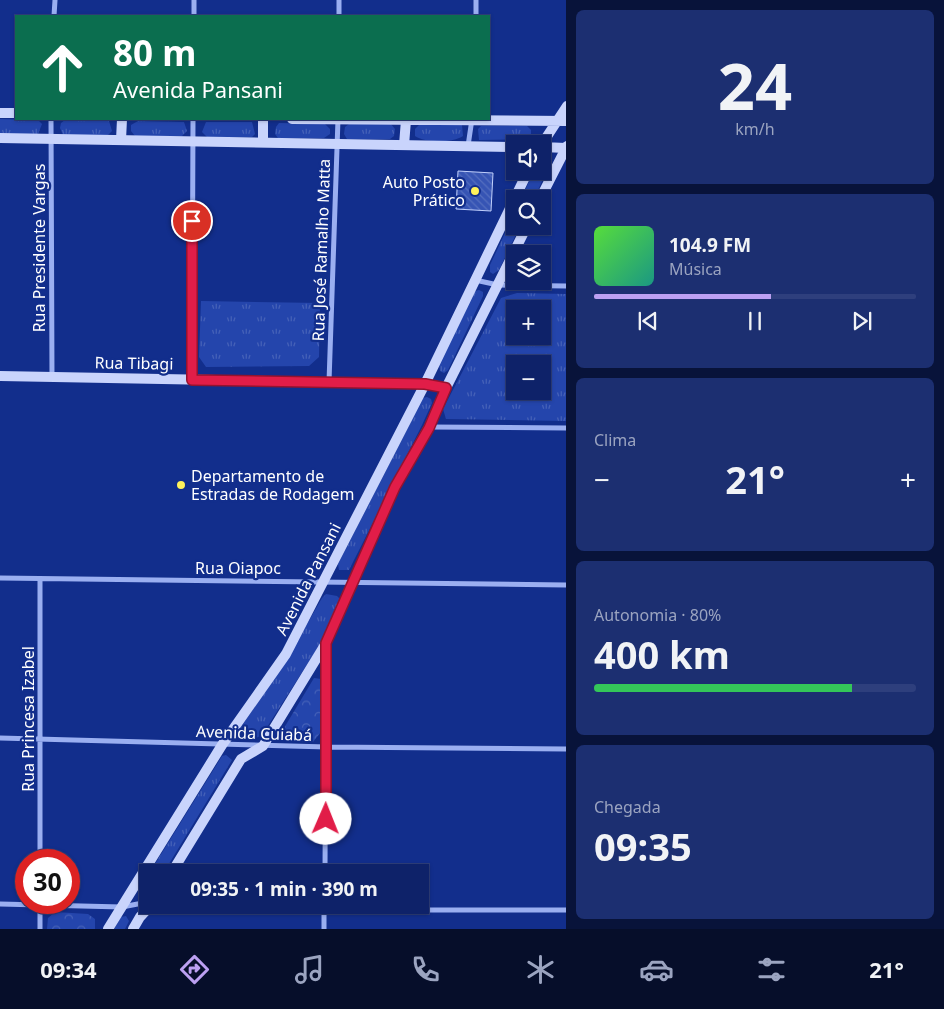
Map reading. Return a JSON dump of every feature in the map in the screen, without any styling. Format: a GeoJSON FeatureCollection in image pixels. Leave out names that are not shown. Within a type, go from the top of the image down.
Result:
{"type":"FeatureCollection","features":[{"type":"Feature","properties":{"kind":"main road"},"geometry":{"type":"LineString","coordinates":[[550,135],[562,121],[566,106]]}},
{"type":"Feature","properties":{"kind":"main road"},"geometry":{"type":"LineString","coordinates":[[0,113],[15,113]]}},
{"type":"Feature","properties":{"kind":"main road"},"geometry":{"type":"LineString","coordinates":[[490,119],[562,121]]}},
{"type":"Feature","properties":{"kind":"main road"},"geometry":{"type":"LineString","coordinates":[[122,120],[122,140]]}},
{"type":"Feature","properties":{"kind":"main road"},"geometry":{"type":"LineString","coordinates":[[263,120],[263,142]]}},
{"type":"Feature","properties":{"kind":"main road"},"geometry":{"type":"LineString","coordinates":[[404,145],[406,120]]}},
{"type":"Feature","properties":{"kind":"main road"},"geometry":{"type":"LineString","coordinates":[[0,138],[506,147]]}},
{"type":"Feature","properties":{"kind":"main road"},"geometry":{"type":"LineString","coordinates":[[544,190],[566,147],[551,146]]}},
{"type":"Feature","properties":{"kind":"main road","name":"Avenida Pansani"},"geometry":{"type":"LineString","coordinates":[[108,929],[222,745],[286,654],[425,384],[524,180]]}},
{"type":"Feature","properties":{"kind":"main road"},"geometry":{"type":"LineString","coordinates":[[177,864],[241,758],[263,746],[326,643],[395,487],[429,428],[446,388],[523,235]]}},
{"type":"Feature","properties":{"kind":"main road","name":"Rua Tibagi"},"geometry":{"type":"LineString","coordinates":[[0,376],[425,384],[446,388]]}},
{"type":"Feature","properties":{"kind":"main road"},"geometry":{"type":"LineString","coordinates":[[132,929],[143,914]]}},
{"type":"Feature","properties":{"kind":"street"},"geometry":{"type":"LineString","coordinates":[[54,15],[55,0]]}},
{"type":"Feature","properties":{"kind":"street"},"geometry":{"type":"LineString","coordinates":[[194,0],[194,15]]}},
{"type":"Feature","properties":{"kind":"street"},"geometry":{"type":"LineString","coordinates":[[339,0],[339,15]]}},
{"type":"Feature","properties":{"kind":"street"},"geometry":{"type":"LineString","coordinates":[[476,0],[476,15]]}},
{"type":"Feature","properties":{"kind":"street","name":"Rua Presidente Vargas"},"geometry":{"type":"LineString","coordinates":[[51,120],[52,377]]}},
{"type":"Feature","properties":{"kind":"street"},"geometry":{"type":"LineString","coordinates":[[192,380],[191,141],[193,120]]}},
{"type":"Feature","properties":{"kind":"street","name":"Rua José Ramalho Matta"},"geometry":{"type":"LineString","coordinates":[[329,382],[338,120]]}},
{"type":"Feature","properties":{"kind":"street"},"geometry":{"type":"LineString","coordinates":[[468,146],[472,120]]}},
{"type":"Feature","properties":{"kind":"street"},"geometry":{"type":"LineString","coordinates":[[475,280],[498,285],[566,286]]}},
{"type":"Feature","properties":{"kind":"street"},"geometry":{"type":"LineString","coordinates":[[429,428],[566,428]]}},
{"type":"Feature","properties":{"kind":"street","name":"Rua Oiapoc"},"geometry":{"type":"LineString","coordinates":[[0,578],[566,584]]}},
{"type":"Feature","properties":{"kind":"street","name":"Rua Princesa Izabel"},"geometry":{"type":"LineString","coordinates":[[40,579],[40,849]]}},
{"type":"Feature","properties":{"kind":"street"},"geometry":{"type":"LineString","coordinates":[[325,864],[326,643]]}},
{"type":"Feature","properties":{"kind":"street","name":"Avenida Cuiabá"},"geometry":{"type":"LineString","coordinates":[[0,738],[263,746],[566,749]]}},
{"type":"Feature","properties":{"kind":"street"},"geometry":{"type":"LineString","coordinates":[[0,904],[15,904]]}},
{"type":"Feature","properties":{"kind":"street"},"geometry":{"type":"LineString","coordinates":[[80,905],[122,907],[139,904]]}},
{"type":"Feature","properties":{"kind":"street"},"geometry":{"type":"LineString","coordinates":[[429,908],[566,910]]}},
{"type":"Feature","properties":{"kind":"street"},"geometry":{"type":"LineString","coordinates":[[40,914],[40,929]]}},
{"type":"Feature","properties":{"kind":"street"},"geometry":{"type":"LineString","coordinates":[[324,914],[324,929]]}},
{"type":"Feature","properties":{"kind":"green space"},"geometry":{"type":"Polygon","coordinates":[[[0,119],[38,120],[42,124],[38,134],[0,134],[0,119]]]}},
{"type":"Feature","properties":{"kind":"green space"},"geometry":{"type":"Polygon","coordinates":[[[65,120],[109,121],[112,131],[108,135],[63,135],[60,128],[61,123],[65,120]]]}},
{"type":"Feature","properties":{"kind":"green space"},"geometry":{"type":"Polygon","coordinates":[[[138,121],[184,122],[187,131],[182,136],[135,136],[131,131],[131,125],[138,121]]]}},
{"type":"Feature","properties":{"kind":"green space"},"geometry":{"type":"Polygon","coordinates":[[[206,122],[252,122],[255,134],[252,137],[207,137],[202,132],[206,122]]]}},
{"type":"Feature","properties":{"kind":"green space"},"geometry":{"type":"Polygon","coordinates":[[[279,123],[325,124],[330,129],[330,134],[324,138],[278,138],[275,134],[279,123]]]}},
{"type":"Feature","properties":{"kind":"green space"},"geometry":{"type":"Polygon","coordinates":[[[349,124],[391,124],[395,129],[394,136],[390,139],[347,139],[344,134],[345,127],[349,124]]]}},
{"type":"Feature","properties":{"kind":"green space"},"geometry":{"type":"Polygon","coordinates":[[[419,125],[462,125],[463,136],[446,141],[425,140],[415,136],[415,129],[419,125]]]}},
{"type":"Feature","properties":{"kind":"green space"},"geometry":{"type":"Polygon","coordinates":[[[481,126],[527,126],[531,130],[531,135],[506,135],[506,139],[479,140],[478,129],[481,126]]]}},
{"type":"Feature","properties":{"kind":"green space"},"geometry":{"type":"Polygon","coordinates":[[[530,180],[543,180],[538,190],[525,190],[530,180]]]}},
{"type":"Feature","properties":{"kind":"green space"},"geometry":{"type":"Polygon","coordinates":[[[506,231],[506,235],[516,235],[511,245],[506,245],[506,255],[499,270],[493,274],[490,272],[490,265],[506,231]]]}},
{"type":"Feature","properties":{"kind":"green space"},"geometry":{"type":"Polygon","coordinates":[[[475,291],[483,292],[483,296],[448,370],[444,373],[440,371],[439,364],[475,291]]]}},
{"type":"Feature","properties":{"kind":"green space"},"geometry":{"type":"Polygon","coordinates":[[[517,293],[566,294],[566,421],[446,419],[443,409],[501,298],[517,293]]]}},
{"type":"Feature","properties":{"kind":"green space"},"geometry":{"type":"Polygon","coordinates":[[[201,301],[320,303],[319,357],[309,366],[206,367],[199,357],[201,301]]]}},
{"type":"Feature","properties":{"kind":"green space"},"geometry":{"type":"Polygon","coordinates":[[[423,398],[431,399],[432,403],[349,570],[339,570],[338,564],[423,398]]]}},
{"type":"Feature","properties":{"kind":"green space"},"geometry":{"type":"Polygon","coordinates":[[[326,594],[337,596],[340,599],[322,641],[262,735],[252,740],[244,737],[241,727],[288,657],[326,594]]]}},
{"type":"Feature","properties":{"kind":"green space"},"geometry":{"type":"Polygon","coordinates":[[[314,678],[321,679],[321,732],[313,742],[286,741],[281,733],[314,678]]]}},
{"type":"Feature","properties":{"kind":"green space"},"geometry":{"type":"Polygon","coordinates":[[[226,755],[232,760],[169,864],[155,864],[222,756],[226,755]]]}},
{"type":"Feature","properties":{"kind":"green space"},"geometry":{"type":"Polygon","coordinates":[[[53,914],[88,914],[95,919],[95,929],[47,929],[48,918],[53,914]]]}},
{"type":"Feature","properties":{"kind":"green space"},"geometry":{"type":"Polygon","coordinates":[[[126,916],[129,921],[125,929],[114,929],[121,917],[126,916]]]}},
{"type":"Feature","properties":{"kind":"building","name":"Auto Posto Prático"},"geometry":{"type":"Polygon","coordinates":[[[458,171],[493,173],[491,211],[456,209],[458,171]]]}},
{"type":"Feature","properties":{"kind":"place","name":"Auto Posto Prático"},"geometry":{"type":"Point","coordinates":[475,191]}},
{"type":"Feature","properties":{"kind":"place","name":"Departamento de Estradas de Rodagem"},"geometry":{"type":"Point","coordinates":[181,485]}},
{"type":"Feature","properties":{"kind":"route"},"geometry":{"type":"LineString","coordinates":[[192,221],[192,380],[425,384],[446,388],[429,428],[395,487],[326,643],[326,819]]}}]}
